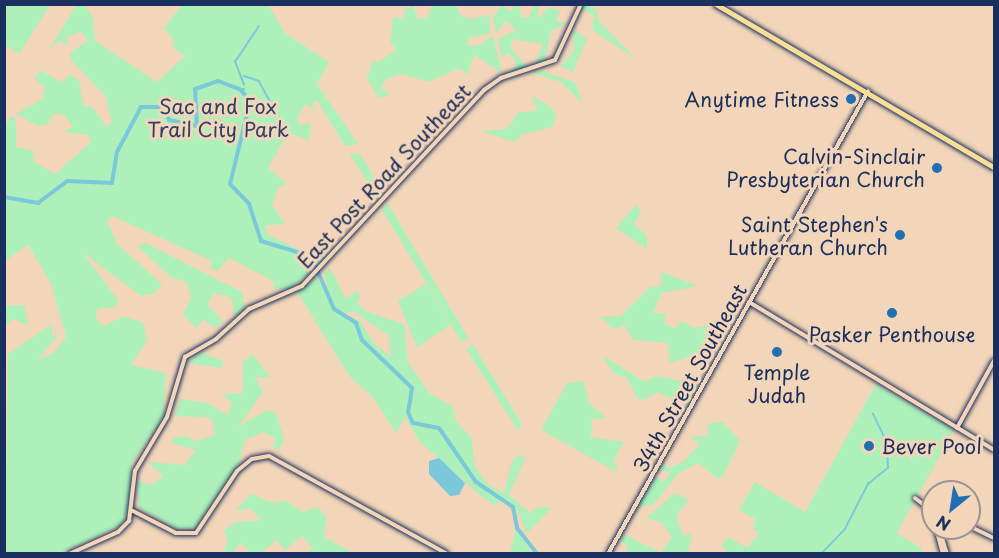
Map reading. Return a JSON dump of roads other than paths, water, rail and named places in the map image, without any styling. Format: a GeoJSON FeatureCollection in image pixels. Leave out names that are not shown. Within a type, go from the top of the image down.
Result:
{"type":"FeatureCollection","features":[{"type":"Feature","properties":{"kind":"main road","name":"East Post Road Southeast"},"geometry":{"type":"LineString","coordinates":[[133,511],[135,471],[168,414],[182,359],[216,339],[249,309],[294,291],[310,279],[488,87],[555,60],[581,4]]}},
{"type":"Feature","properties":{"kind":"main road"},"geometry":{"type":"LineString","coordinates":[[716,4],[868,91],[994,167]]}},
{"type":"Feature","properties":{"kind":"main road","name":"34th Street Southeast"},"geometry":{"type":"LineString","coordinates":[[608,554],[868,91]]}},
{"type":"Feature","properties":{"kind":"main road"},"geometry":{"type":"LineString","coordinates":[[749,302],[994,450]]}},
{"type":"Feature","properties":{"kind":"main road"},"geometry":{"type":"LineString","coordinates":[[957,428],[994,361]]}},
{"type":"Feature","properties":{"kind":"main road"},"geometry":{"type":"LineString","coordinates":[[69,554],[118,532],[133,511],[176,533],[193,534],[237,471],[252,459],[269,456],[447,554]]}},
{"type":"Feature","properties":{"kind":"main road"},"geometry":{"type":"LineString","coordinates":[[915,498],[921,503]]}},
{"type":"Feature","properties":{"kind":"water"},"geometry":{"type":"Polygon","coordinates":[[[439,458],[465,483],[459,495],[450,496],[429,474],[429,461],[439,458]]]}},
{"type":"Feature","properties":{"kind":"waterway"},"geometry":{"type":"LineString","coordinates":[[244,85],[235,62],[259,26]]}},
{"type":"Feature","properties":{"kind":"waterway"},"geometry":{"type":"LineString","coordinates":[[244,76],[259,81],[277,114]]}},
{"type":"Feature","properties":{"kind":"waterway"},"geometry":{"type":"LineString","coordinates":[[4,197],[38,203],[67,181],[112,183],[117,152],[141,107],[165,107],[169,120],[197,126],[195,89],[218,81],[241,90],[250,102],[230,184],[249,204],[261,241],[297,252],[316,267],[334,309],[356,323],[362,340],[412,388],[408,412],[413,423],[439,428],[476,482],[513,507],[517,528],[537,554]]}},
{"type":"Feature","properties":{"kind":"waterway"},"geometry":{"type":"LineString","coordinates":[[821,554],[845,529],[868,484],[888,468],[887,443],[873,414]]}},
{"type":"Feature","properties":{"kind":"place","name":"Anytime Fitness"},"geometry":{"type":"Point","coordinates":[851,99]}},
{"type":"Feature","properties":{"kind":"place","name":"Calvin-Sinclair Presbyterian Church"},"geometry":{"type":"Point","coordinates":[937,168]}},
{"type":"Feature","properties":{"kind":"place","name":"Saint Stephen's Lutheran Church"},"geometry":{"type":"Point","coordinates":[900,235]}},
{"type":"Feature","properties":{"kind":"place","name":"Pasker Penthouse"},"geometry":{"type":"Point","coordinates":[892,313]}},
{"type":"Feature","properties":{"kind":"place","name":"Temple Judah"},"geometry":{"type":"Point","coordinates":[777,352]}},
{"type":"Feature","properties":{"kind":"place","name":"Bever Pool"},"geometry":{"type":"Point","coordinates":[869,446]}},
{"type":"Feature","properties":{"kind":"park label","name":"Sac and Fox Trail City Park"},"geometry":{"type":"Point","coordinates":[218,118]}}]}
